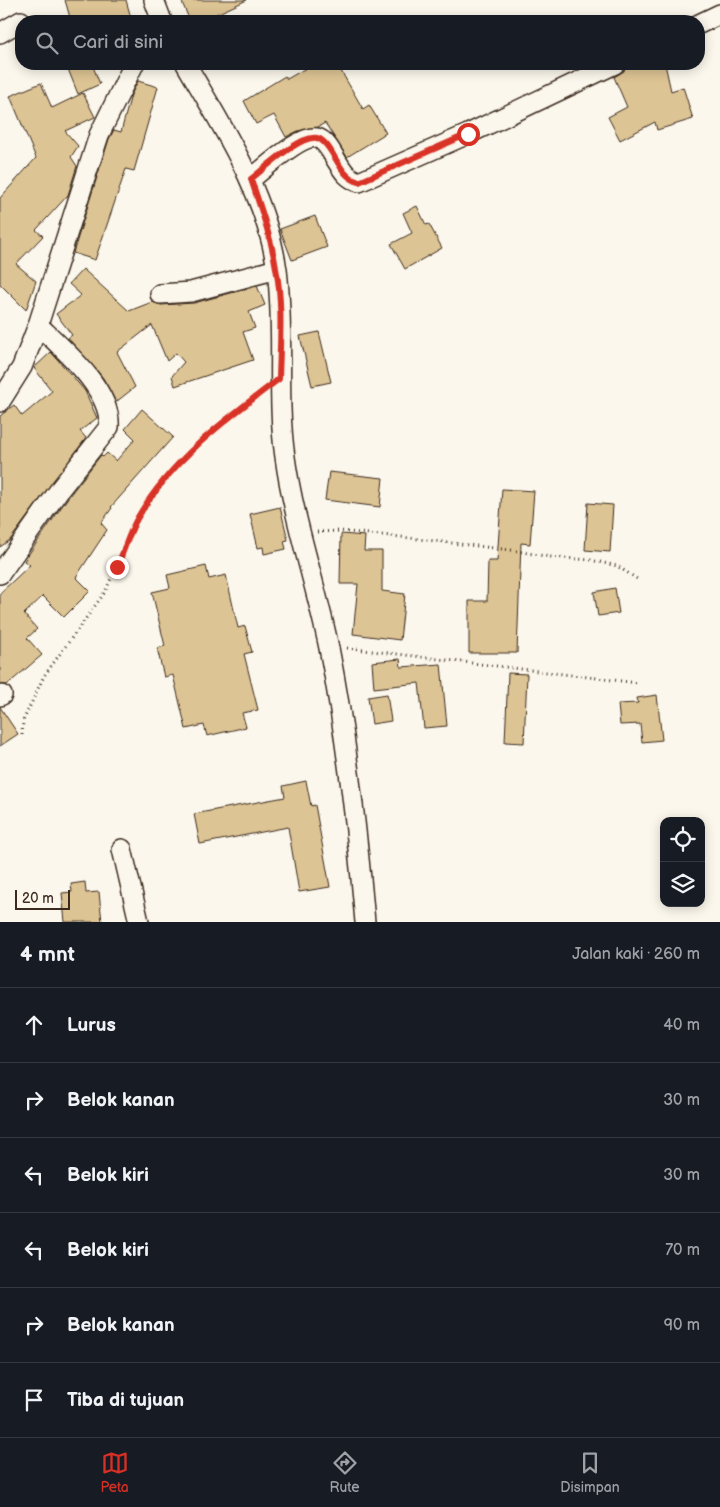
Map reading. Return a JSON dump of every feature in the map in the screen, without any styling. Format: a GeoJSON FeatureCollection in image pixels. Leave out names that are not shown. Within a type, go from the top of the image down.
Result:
{"type":"FeatureCollection","features":[{"type":"Feature","properties":{"kind":"street"},"geometry":{"type":"LineString","coordinates":[[154,0],[159,15]]}},
{"type":"Feature","properties":{"kind":"street"},"geometry":{"type":"LineString","coordinates":[[705,21],[720,14]]}},
{"type":"Feature","properties":{"kind":"street"},"geometry":{"type":"LineString","coordinates":[[0,33],[15,25]]}},
{"type":"Feature","properties":{"kind":"street"},"geometry":{"type":"LineString","coordinates":[[0,402],[22,367],[38,325],[99,135],[131,70]]}},
{"type":"Feature","properties":{"kind":"street"},"geometry":{"type":"LineString","coordinates":[[189,70],[251,179],[267,226],[276,269],[281,313],[279,379],[282,398],[281,424],[285,457],[299,533],[328,646],[351,779],[364,922]]}},
{"type":"Feature","properties":{"kind":"street"},"geometry":{"type":"LineString","coordinates":[[251,179],[299,142],[309,137],[318,138],[348,179],[359,182],[468,134],[602,70]]}},
{"type":"Feature","properties":{"kind":"street"},"geometry":{"type":"LineString","coordinates":[[160,294],[191,292],[276,269]]}},
{"type":"Feature","properties":{"kind":"street"},"geometry":{"type":"LineString","coordinates":[[0,574],[60,489],[109,427],[110,416],[106,404],[96,388],[65,350],[38,325]]}},
{"type":"Feature","properties":{"kind":"street"},"geometry":{"type":"LineString","coordinates":[[122,849],[139,922]]}},
{"type":"Feature","properties":{"kind":"path"},"geometry":{"type":"LineString","coordinates":[[22,735],[23,721],[44,676],[105,592],[138,518],[180,461],[222,422],[279,379]]}},
{"type":"Feature","properties":{"kind":"path"},"geometry":{"type":"LineString","coordinates":[[299,533],[353,532],[591,560],[617,566],[637,579]]}},
{"type":"Feature","properties":{"kind":"path"},"geometry":{"type":"LineString","coordinates":[[328,646],[638,684]]}},
{"type":"Feature","properties":{"kind":"building"},"geometry":{"type":"Polygon","coordinates":[[[65,0],[126,0],[130,15],[69,15],[65,0]]]}},
{"type":"Feature","properties":{"kind":"building"},"geometry":{"type":"Polygon","coordinates":[[[181,0],[247,0],[214,15],[187,15],[181,0]]]}},
{"type":"Feature","properties":{"kind":"building"},"geometry":{"type":"Polygon","coordinates":[[[68,70],[94,70],[100,84],[78,94],[68,70]]]}},
{"type":"Feature","properties":{"kind":"building"},"geometry":{"type":"Polygon","coordinates":[[[303,70],[340,70],[363,109],[369,105],[386,133],[347,157],[325,123],[318,127],[298,131],[286,137],[274,115],[256,124],[244,101],[285,76],[287,79],[303,70]]]}},
{"type":"Feature","properties":{"kind":"building"},"geometry":{"type":"Polygon","coordinates":[[[666,70],[671,91],[683,87],[693,119],[657,130],[655,122],[620,140],[608,117],[627,107],[614,77],[624,71],[666,70]]]}},
{"type":"Feature","properties":{"kind":"building"},"geometry":{"type":"Polygon","coordinates":[[[138,81],[158,87],[134,171],[126,169],[95,260],[73,253],[109,139],[114,130],[121,132],[131,95],[138,81]]]}},
{"type":"Feature","properties":{"kind":"building"},"geometry":{"type":"Polygon","coordinates":[[[41,83],[52,108],[83,93],[95,117],[65,131],[78,146],[71,157],[77,166],[68,195],[36,230],[43,236],[16,264],[36,281],[26,310],[0,284],[0,198],[36,158],[10,96],[41,83]]]}},
{"type":"Feature","properties":{"kind":"building"},"geometry":{"type":"Polygon","coordinates":[[[417,206],[426,225],[429,224],[442,248],[405,269],[391,244],[412,233],[403,213],[417,206]]]}},
{"type":"Feature","properties":{"kind":"building"},"geometry":{"type":"Polygon","coordinates":[[[315,216],[327,247],[292,260],[280,229],[315,216]]]}},
{"type":"Feature","properties":{"kind":"building"},"geometry":{"type":"Polygon","coordinates":[[[83,269],[129,311],[152,302],[161,305],[194,303],[257,286],[265,305],[249,312],[255,328],[243,332],[253,360],[175,386],[172,376],[184,362],[176,353],[167,361],[152,325],[117,352],[135,387],[116,402],[103,378],[68,338],[72,335],[56,314],[81,295],[69,284],[83,269]]]}},
{"type":"Feature","properties":{"kind":"building"},"geometry":{"type":"Polygon","coordinates":[[[319,332],[331,382],[312,386],[300,336],[319,332]]]}},
{"type":"Feature","properties":{"kind":"building"},"geometry":{"type":"Polygon","coordinates":[[[51,352],[85,391],[97,418],[80,431],[86,438],[10,540],[0,547],[0,416],[14,405],[22,416],[52,391],[34,368],[51,352]]]}},
{"type":"Feature","properties":{"kind":"building"},"geometry":{"type":"Polygon","coordinates":[[[142,409],[173,437],[111,507],[101,523],[107,530],[76,577],[90,591],[64,617],[43,596],[24,614],[37,629],[27,638],[42,655],[7,685],[0,684],[0,593],[30,565],[24,561],[69,496],[101,455],[103,457],[107,453],[116,461],[135,439],[125,429],[142,409]]]}},
{"type":"Feature","properties":{"kind":"building"},"geometry":{"type":"Polygon","coordinates":[[[329,472],[383,478],[380,507],[325,500],[329,472]]]}},
{"type":"Feature","properties":{"kind":"building"},"geometry":{"type":"Polygon","coordinates":[[[502,489],[534,491],[530,544],[521,543],[517,653],[469,653],[469,601],[487,601],[488,561],[497,561],[502,489]]]}},
{"type":"Feature","properties":{"kind":"building"},"geometry":{"type":"Polygon","coordinates":[[[588,503],[613,505],[610,552],[585,550],[588,503]]]}},
{"type":"Feature","properties":{"kind":"building"},"geometry":{"type":"Polygon","coordinates":[[[280,507],[288,540],[284,541],[286,549],[264,554],[263,547],[258,548],[250,514],[280,507]]]}},
{"type":"Feature","properties":{"kind":"building"},"geometry":{"type":"Polygon","coordinates":[[[341,534],[365,536],[364,551],[382,551],[382,591],[405,594],[400,640],[353,634],[358,584],[340,584],[341,534]]]}},
{"type":"Feature","properties":{"kind":"building"},"geometry":{"type":"Polygon","coordinates":[[[206,566],[209,579],[226,575],[238,628],[245,626],[252,652],[244,654],[258,710],[242,713],[246,727],[207,736],[204,725],[186,729],[173,675],[164,677],[157,648],[165,646],[152,592],[170,588],[167,575],[206,566]]]}},
{"type":"Feature","properties":{"kind":"building"},"geometry":{"type":"Polygon","coordinates":[[[615,588],[619,613],[598,616],[594,592],[615,588]]]}},
{"type":"Feature","properties":{"kind":"building"},"geometry":{"type":"Polygon","coordinates":[[[400,659],[401,667],[441,664],[447,726],[424,728],[419,683],[374,688],[372,662],[400,659]]]}},
{"type":"Feature","properties":{"kind":"building"},"geometry":{"type":"Polygon","coordinates":[[[508,673],[527,674],[524,743],[505,742],[508,673]]]}},
{"type":"Feature","properties":{"kind":"building"},"geometry":{"type":"Polygon","coordinates":[[[387,694],[391,721],[372,724],[368,697],[387,694]]]}},
{"type":"Feature","properties":{"kind":"building"},"geometry":{"type":"Polygon","coordinates":[[[657,695],[662,740],[642,742],[640,724],[620,725],[618,704],[638,703],[637,698],[657,695]]]}},
{"type":"Feature","properties":{"kind":"building"},"geometry":{"type":"Polygon","coordinates":[[[0,707],[18,734],[0,746],[0,707]]]}},
{"type":"Feature","properties":{"kind":"building"},"geometry":{"type":"Polygon","coordinates":[[[306,781],[311,806],[315,805],[330,887],[299,892],[288,827],[200,844],[194,814],[285,797],[283,786],[306,781]]]}},
{"type":"Feature","properties":{"kind":"building"},"geometry":{"type":"Polygon","coordinates":[[[85,882],[86,893],[99,892],[102,922],[65,922],[62,893],[72,892],[71,884],[85,882]]]}},
{"type":"Feature","properties":{"kind":"route"},"geometry":{"type":"LineString","coordinates":[[117,567],[138,518],[180,461],[222,422],[279,379],[281,313],[276,269],[267,226],[251,179],[299,142],[309,137],[318,138],[330,149],[348,179],[359,182],[372,178],[468,134]]}}]}
